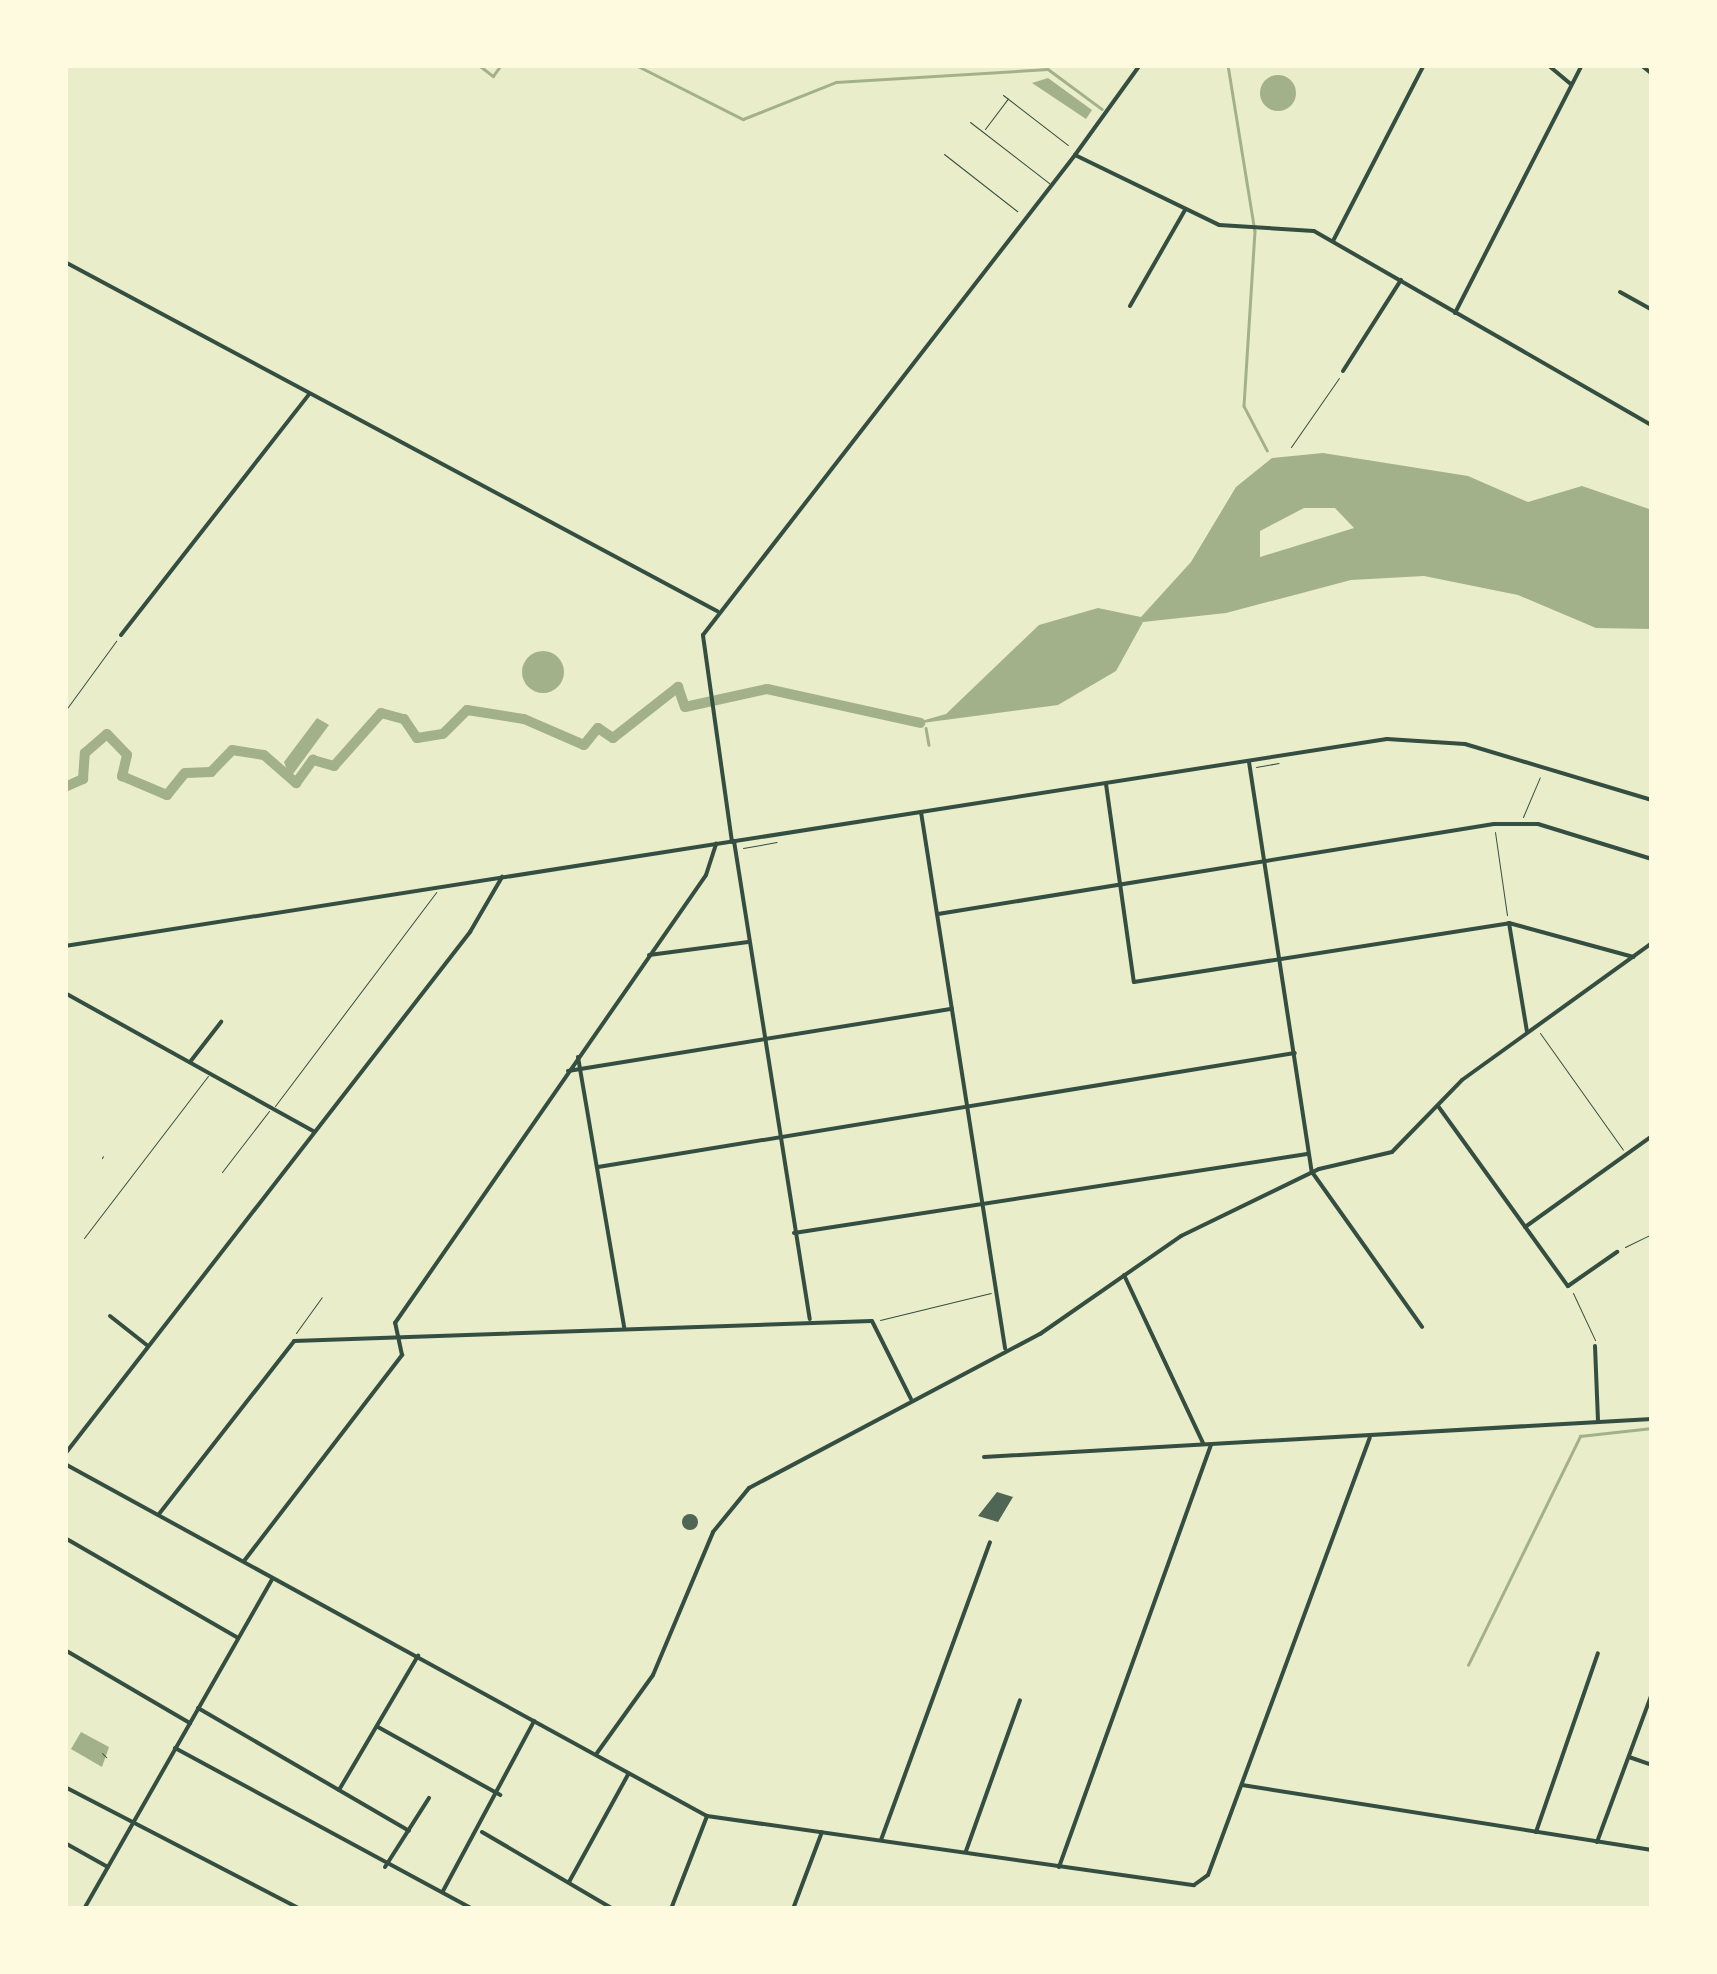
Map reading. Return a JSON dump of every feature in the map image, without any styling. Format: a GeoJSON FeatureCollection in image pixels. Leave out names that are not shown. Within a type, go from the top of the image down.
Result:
{"type":"FeatureCollection","features":[{"type":"Feature","properties":{"kind":"street"},"geometry":{"type":"LineString","coordinates":[[810,1319],[700,647],[717,610],[1075,156],[1140,65]]}},
{"type":"Feature","properties":{"kind":"street"},"geometry":{"type":"LineString","coordinates":[[1333,241],[1424,65]]}},
{"type":"Feature","properties":{"kind":"street"},"geometry":{"type":"LineString","coordinates":[[1548,65],[1572,85]]}},
{"type":"Feature","properties":{"kind":"street"},"geometry":{"type":"LineString","coordinates":[[1455,313],[1582,65]]}},
{"type":"Feature","properties":{"kind":"street"},"geometry":{"type":"LineString","coordinates":[[1641,65],[1652,74]]}},
{"type":"Feature","properties":{"kind":"street"},"geometry":{"type":"LineString","coordinates":[[1075,156],[1184,210],[1333,241],[1652,425]]}},
{"type":"Feature","properties":{"kind":"street"},"geometry":{"type":"LineString","coordinates":[[1130,306],[1184,210]]}},
{"type":"Feature","properties":{"kind":"street"},"geometry":{"type":"LineString","coordinates":[[65,262],[717,610]]}},
{"type":"Feature","properties":{"kind":"street"},"geometry":{"type":"LineString","coordinates":[[1344,371],[1402,280]]}},
{"type":"Feature","properties":{"kind":"street"},"geometry":{"type":"LineString","coordinates":[[1620,292],[1652,310]]}},
{"type":"Feature","properties":{"kind":"street"},"geometry":{"type":"LineString","coordinates":[[121,635],[310,392]]}},
{"type":"Feature","properties":{"kind":"street"},"geometry":{"type":"LineString","coordinates":[[65,946],[1249,761],[1436,739],[1652,800]]}},
{"type":"Feature","properties":{"kind":"street"},"geometry":{"type":"LineString","coordinates":[[1249,761],[1312,1172],[1422,1327]]}},
{"type":"Feature","properties":{"kind":"street"},"geometry":{"type":"LineString","coordinates":[[1106,783],[1134,982],[1508,923],[1632,957]]}},
{"type":"Feature","properties":{"kind":"street"},"geometry":{"type":"LineString","coordinates":[[921,812],[1005,1348]]}},
{"type":"Feature","properties":{"kind":"street"},"geometry":{"type":"LineString","coordinates":[[938,914],[1494,824],[1520,824],[1652,859]]}},
{"type":"Feature","properties":{"kind":"street"},"geometry":{"type":"LineString","coordinates":[[244,1561],[402,1355],[396,1322],[706,874],[716,844]]}},
{"type":"Feature","properties":{"kind":"street"},"geometry":{"type":"LineString","coordinates":[[65,1454],[470,932],[502,877]]}},
{"type":"Feature","properties":{"kind":"street"},"geometry":{"type":"LineString","coordinates":[[1508,923],[1527,1032]]}},
{"type":"Feature","properties":{"kind":"street"},"geometry":{"type":"LineString","coordinates":[[649,956],[748,942]]}},
{"type":"Feature","properties":{"kind":"street"},"geometry":{"type":"LineString","coordinates":[[596,1754],[653,1675],[714,1532],[740,1495],[1074,1314],[1180,1236],[1312,1172],[1392,1152],[1438,1106],[1527,1032],[1652,943]]}},
{"type":"Feature","properties":{"kind":"street"},"geometry":{"type":"LineString","coordinates":[[65,993],[314,1132]]}},
{"type":"Feature","properties":{"kind":"street"},"geometry":{"type":"LineString","coordinates":[[568,1071],[952,1009]]}},
{"type":"Feature","properties":{"kind":"street"},"geometry":{"type":"LineString","coordinates":[[190,1063],[221,1022]]}},
{"type":"Feature","properties":{"kind":"street"},"geometry":{"type":"LineString","coordinates":[[598,1167],[1295,1053]]}},
{"type":"Feature","properties":{"kind":"street"},"geometry":{"type":"LineString","coordinates":[[578,1057],[624,1327]]}},
{"type":"Feature","properties":{"kind":"street"},"geometry":{"type":"LineString","coordinates":[[1438,1106],[1568,1286],[1618,1252]]}},
{"type":"Feature","properties":{"kind":"street"},"geometry":{"type":"LineString","coordinates":[[1525,1227],[1652,1136]]}},
{"type":"Feature","properties":{"kind":"street"},"geometry":{"type":"LineString","coordinates":[[794,1233],[1310,1155]]}},
{"type":"Feature","properties":{"kind":"street"},"geometry":{"type":"LineString","coordinates":[[1124,1276],[1204,1444]]}},
{"type":"Feature","properties":{"kind":"street"},"geometry":{"type":"LineString","coordinates":[[110,1316],[148,1346]]}},
{"type":"Feature","properties":{"kind":"street"},"geometry":{"type":"LineString","coordinates":[[159,1514],[294,1341],[810,1319],[872,1322],[911,1399]]}},
{"type":"Feature","properties":{"kind":"street"},"geometry":{"type":"LineString","coordinates":[[1595,1346],[1598,1422]]}},
{"type":"Feature","properties":{"kind":"street"},"geometry":{"type":"LineString","coordinates":[[984,1457],[1370,1438],[1652,1418]]}},
{"type":"Feature","properties":{"kind":"street"},"geometry":{"type":"LineString","coordinates":[[65,1464],[707,1816],[1201,1884],[1242,1785],[1370,1438]]}},
{"type":"Feature","properties":{"kind":"street"},"geometry":{"type":"LineString","coordinates":[[1059,1867],[1211,1444]]}},
{"type":"Feature","properties":{"kind":"street"},"geometry":{"type":"LineString","coordinates":[[65,1538],[238,1638]]}},
{"type":"Feature","properties":{"kind":"street"},"geometry":{"type":"LineString","coordinates":[[881,1840],[990,1542]]}},
{"type":"Feature","properties":{"kind":"street"},"geometry":{"type":"LineString","coordinates":[[84,1909],[273,1577]]}},
{"type":"Feature","properties":{"kind":"street"},"geometry":{"type":"LineString","coordinates":[[65,1650],[190,1722]]}},
{"type":"Feature","properties":{"kind":"street"},"geometry":{"type":"LineString","coordinates":[[1536,1832],[1598,1653]]}},
{"type":"Feature","properties":{"kind":"street"},"geometry":{"type":"LineString","coordinates":[[338,1792],[418,1656]]}},
{"type":"Feature","properties":{"kind":"street"},"geometry":{"type":"LineString","coordinates":[[1597,1842],[1652,1692]]}},
{"type":"Feature","properties":{"kind":"street"},"geometry":{"type":"LineString","coordinates":[[965,1852],[1020,1700]]}},
{"type":"Feature","properties":{"kind":"street"},"geometry":{"type":"LineString","coordinates":[[198,1708],[409,1830]]}},
{"type":"Feature","properties":{"kind":"street"},"geometry":{"type":"LineString","coordinates":[[443,1891],[482,1832],[534,1721]]}},
{"type":"Feature","properties":{"kind":"street"},"geometry":{"type":"LineString","coordinates":[[377,1726],[500,1795]]}},
{"type":"Feature","properties":{"kind":"street"},"geometry":{"type":"LineString","coordinates":[[175,1748],[386,1867],[443,1891],[473,1909]]}},
{"type":"Feature","properties":{"kind":"street"},"geometry":{"type":"LineString","coordinates":[[1629,1757],[1652,1765]]}},
{"type":"Feature","properties":{"kind":"street"},"geometry":{"type":"LineString","coordinates":[[569,1882],[630,1773]]}},
{"type":"Feature","properties":{"kind":"street"},"geometry":{"type":"LineString","coordinates":[[1242,1785],[1652,1850]]}},
{"type":"Feature","properties":{"kind":"street"},"geometry":{"type":"LineString","coordinates":[[65,1787],[300,1909]]}},
{"type":"Feature","properties":{"kind":"street"},"geometry":{"type":"LineString","coordinates":[[386,1867],[429,1798]]}},
{"type":"Feature","properties":{"kind":"street"},"geometry":{"type":"LineString","coordinates":[[671,1909],[707,1816]]}},
{"type":"Feature","properties":{"kind":"street"},"geometry":{"type":"LineString","coordinates":[[482,1832],[614,1909]]}},
{"type":"Feature","properties":{"kind":"street"},"geometry":{"type":"LineString","coordinates":[[793,1909],[822,1832]]}},
{"type":"Feature","properties":{"kind":"street"},"geometry":{"type":"LineString","coordinates":[[65,1842],[108,1867]]}},
{"type":"Feature","properties":{"kind":"lane"},"geometry":{"type":"LineString","coordinates":[[1003,94],[1068,145]]}},
{"type":"Feature","properties":{"kind":"lane"},"geometry":{"type":"LineString","coordinates":[[983,132],[1008,98]]}},
{"type":"Feature","properties":{"kind":"lane"},"geometry":{"type":"LineString","coordinates":[[970,122],[1052,185]]}},
{"type":"Feature","properties":{"kind":"lane"},"geometry":{"type":"LineString","coordinates":[[944,154],[1017,211]]}},
{"type":"Feature","properties":{"kind":"lane"},"geometry":{"type":"LineString","coordinates":[[222,1172],[438,887]]}},
{"type":"Feature","properties":{"kind":"lane"},"geometry":{"type":"LineString","coordinates":[[84,1238],[210,1074]]}},
{"type":"Feature","properties":{"kind":"path"},"geometry":{"type":"LineString","coordinates":[[1291,446],[1344,371]]}},
{"type":"Feature","properties":{"kind":"path"},"geometry":{"type":"LineString","coordinates":[[65,711],[121,635]]}},
{"type":"Feature","properties":{"kind":"path"},"geometry":{"type":"LineString","coordinates":[[1248,769],[1290,760]]}},
{"type":"Feature","properties":{"kind":"path"},"geometry":{"type":"LineString","coordinates":[[1526,767],[1558,777]]}},
{"type":"Feature","properties":{"kind":"path"},"geometry":{"type":"LineString","coordinates":[[1520,824],[1542,771]]}},
{"type":"Feature","properties":{"kind":"path"},"geometry":{"type":"LineString","coordinates":[[1494,824],[1508,923]]}},
{"type":"Feature","properties":{"kind":"path"},"geometry":{"type":"LineString","coordinates":[[734,851],[785,839]]}},
{"type":"Feature","properties":{"kind":"path"},"geometry":{"type":"LineString","coordinates":[[1535,1026],[1627,1156]]}},
{"type":"Feature","properties":{"kind":"path"},"geometry":{"type":"LineString","coordinates":[[1618,1252],[1650,1234]]}},
{"type":"Feature","properties":{"kind":"path"},"geometry":{"type":"LineString","coordinates":[[1568,1286],[1594,1324],[1595,1346]]}},
{"type":"Feature","properties":{"kind":"path"},"geometry":{"type":"LineString","coordinates":[[872,1322],[996,1292]]}},
{"type":"Feature","properties":{"kind":"path"},"geometry":{"type":"LineString","coordinates":[[294,1341],[322,1297]]}},
{"type":"Feature","properties":{"kind":"path"},"geometry":{"type":"LineString","coordinates":[[102,1753],[106,1757]]}},
{"type":"Feature","properties":{"kind":"shaded area"},"geometry":{"type":"Polygon","coordinates":[[[1278,75],[1291,80],[1296,93],[1291,106],[1278,111],[1265,106],[1260,93],[1265,80],[1278,75]]]}},
{"type":"Feature","properties":{"kind":"shaded area"},"geometry":{"type":"Polygon","coordinates":[[[1048,78],[1092,110],[1086,119],[1032,83],[1048,78]]]}},
{"type":"Feature","properties":{"kind":"shaded area"},"geometry":{"type":"Polygon","coordinates":[[[1323,453],[1468,476],[1528,502],[1582,486],[1652,510],[1652,629],[1596,628],[1518,595],[1424,576],[1351,580],[1226,613],[1143,622],[1116,671],[1058,705],[907,725],[946,714],[1039,625],[1098,608],[1141,617],[1191,562],[1236,487],[1272,458],[1323,453]],[[1304,508],[1260,531],[1260,557],[1354,528],[1335,508],[1304,508]]]}},
{"type":"Feature","properties":{"kind":"shaded area"},"geometry":{"type":"Polygon","coordinates":[[[543,651],[558,657],[564,672],[558,687],[543,693],[528,687],[522,672],[528,657],[543,651]]]}},
{"type":"Feature","properties":{"kind":"shaded area"},"geometry":{"type":"Polygon","coordinates":[[[317,718],[329,725],[290,778],[284,762],[317,718]]]}},
{"type":"Feature","properties":{"kind":"shaded area"},"geometry":{"type":"Polygon","coordinates":[[[81,1732],[109,1747],[102,1767],[71,1749],[81,1732]]]}},
{"type":"Feature","properties":{"kind":"building"},"geometry":{"type":"Polygon","coordinates":[[[997,1492],[1013,1497],[998,1522],[978,1516],[997,1492]]]}},
{"type":"Feature","properties":{"kind":"building"},"geometry":{"type":"Polygon","coordinates":[[[690,1514],[698,1522],[690,1530],[682,1522],[690,1514]]]}},
{"type":"Feature","properties":{"kind":"waterway"},"geometry":{"type":"LineString","coordinates":[[479,65],[493,76],[501,65]]}},
{"type":"Feature","properties":{"kind":"waterway"},"geometry":{"type":"LineString","coordinates":[[636,65],[743,119],[836,82],[1048,69],[1102,109]]}},
{"type":"Feature","properties":{"kind":"waterway"},"geometry":{"type":"LineString","coordinates":[[1228,65],[1255,231],[1244,406],[1267,450]]}},
{"type":"Feature","properties":{"kind":"waterway"},"geometry":{"type":"LineString","coordinates":[[65,787],[83,779],[85,753],[107,734],[127,755],[122,776],[167,795],[185,773],[211,772],[232,750],[264,755],[296,783],[313,760],[334,766],[381,713],[404,719],[417,738],[443,734],[467,710],[524,719],[584,745],[598,728],[613,738],[678,687],[685,707],[767,689],[920,723]]}},
{"type":"Feature","properties":{"kind":"waterway"},"geometry":{"type":"LineString","coordinates":[[926,728],[929,745]]}},
{"type":"Feature","properties":{"kind":"waterway"},"geometry":{"type":"LineString","coordinates":[[1468,1665],[1580,1436],[1652,1428]]}}]}
